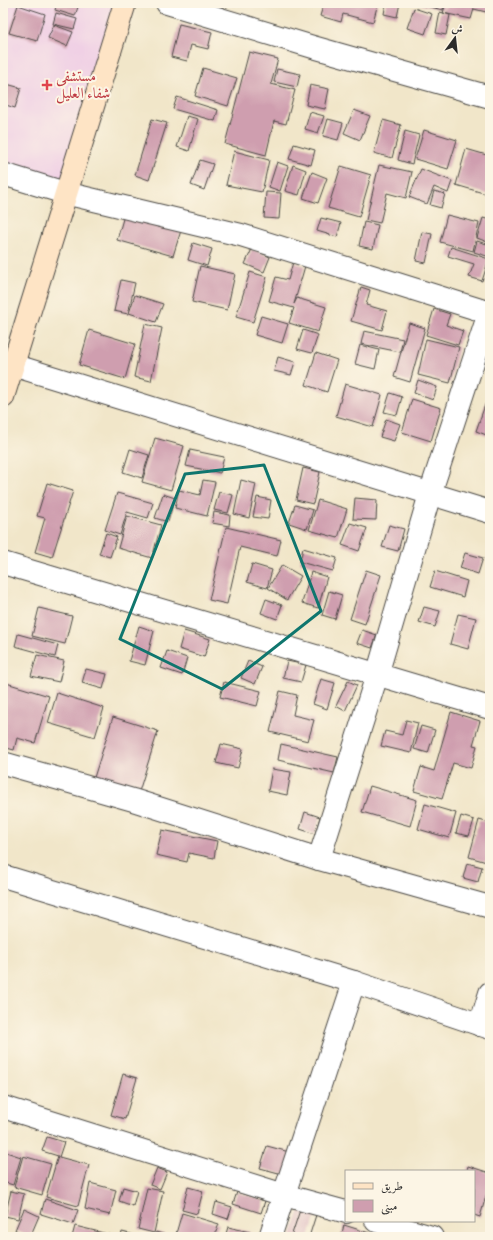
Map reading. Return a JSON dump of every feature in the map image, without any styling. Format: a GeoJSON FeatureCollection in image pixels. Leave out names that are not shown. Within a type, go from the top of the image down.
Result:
{"type":"FeatureCollection","features":[{"type":"Feature","properties":{"kind":"street"},"geometry":{"type":"LineString","coordinates":[[3,398],[8,363],[65,193],[125,3]]}},
{"type":"Feature","properties":{"kind":"street"},"geometry":{"type":"LineString","coordinates":[[168,3],[313,47],[490,97]]}},
{"type":"Feature","properties":{"kind":"street"},"geometry":{"type":"LineString","coordinates":[[3,174],[65,193],[241,235],[490,312],[430,494],[377,675],[319,859]]}},
{"type":"Feature","properties":{"kind":"street"},"geometry":{"type":"LineString","coordinates":[[8,363],[490,512]]}},
{"type":"Feature","properties":{"kind":"street"},"geometry":{"type":"LineString","coordinates":[[3,563],[490,708]]}},
{"type":"Feature","properties":{"kind":"street"},"geometry":{"type":"LineString","coordinates":[[3,763],[133,800],[319,859],[490,908]]}},
{"type":"Feature","properties":{"kind":"street"},"geometry":{"type":"LineString","coordinates":[[3,876],[354,982],[485,1027],[490,993]]}},
{"type":"Feature","properties":{"kind":"street"},"geometry":{"type":"LineString","coordinates":[[270,1237],[354,982]]}},
{"type":"Feature","properties":{"kind":"street"},"geometry":{"type":"LineString","coordinates":[[3,1107],[284,1195],[345,1212]]}},
{"type":"Feature","properties":{"kind":"street"},"geometry":{"type":"LineString","coordinates":[[380,1222],[432,1237]]}},
{"type":"Feature","properties":{"kind":"highlighted area"},"geometry":{"type":"Polygon","coordinates":[[[264,465],[321,611],[222,689],[120,639],[185,474],[264,465]]]}},
{"type":"Feature","properties":{"kind":"shaded area","name":"مستشفى شفاء العليل"},"geometry":{"type":"Polygon","coordinates":[[[3,3],[115,3],[63,184],[3,166],[3,3]]]}},
{"type":"Feature","properties":{"kind":"building"},"geometry":{"type":"Polygon","coordinates":[[[57,3],[79,4],[75,16],[55,10],[57,3]]]}},
{"type":"Feature","properties":{"kind":"building"},"geometry":{"type":"Polygon","coordinates":[[[324,3],[378,3],[373,22],[343,14],[341,22],[320,16],[324,3]]]}},
{"type":"Feature","properties":{"kind":"building"},"geometry":{"type":"Polygon","coordinates":[[[386,3],[400,3],[397,17],[384,14],[386,3]]]}},
{"type":"Feature","properties":{"kind":"building"},"geometry":{"type":"Polygon","coordinates":[[[413,3],[444,3],[443,10],[413,3]]]}},
{"type":"Feature","properties":{"kind":"building"},"geometry":{"type":"Polygon","coordinates":[[[446,3],[490,3],[490,13],[474,9],[471,19],[443,13],[446,3]]]}},
{"type":"Feature","properties":{"kind":"building"},"geometry":{"type":"Polygon","coordinates":[[[18,5],[45,14],[37,41],[9,33],[18,5]]]}},
{"type":"Feature","properties":{"kind":"building"},"geometry":{"type":"Polygon","coordinates":[[[414,8],[432,14],[425,34],[407,28],[414,8]]]}},
{"type":"Feature","properties":{"kind":"building"},"geometry":{"type":"Polygon","coordinates":[[[440,12],[450,15],[446,35],[436,33],[440,12]]]}},
{"type":"Feature","properties":{"kind":"building"},"geometry":{"type":"Polygon","coordinates":[[[56,13],[77,19],[74,29],[53,24],[56,13]]]}},
{"type":"Feature","properties":{"kind":"building"},"geometry":{"type":"Polygon","coordinates":[[[179,24],[212,32],[208,49],[191,45],[187,61],[171,57],[179,24]]]}},
{"type":"Feature","properties":{"kind":"building"},"geometry":{"type":"Polygon","coordinates":[[[54,25],[73,32],[67,46],[48,38],[54,25]]]}},
{"type":"Feature","properties":{"kind":"building"},"geometry":{"type":"Polygon","coordinates":[[[249,52],[278,59],[271,84],[295,90],[286,124],[274,121],[266,155],[225,144],[249,52]]]}},
{"type":"Feature","properties":{"kind":"building"},"geometry":{"type":"Polygon","coordinates":[[[203,68],[237,78],[228,106],[195,96],[203,68]]]}},
{"type":"Feature","properties":{"kind":"building"},"geometry":{"type":"Polygon","coordinates":[[[277,69],[300,74],[297,87],[274,82],[277,69]]]}},
{"type":"Feature","properties":{"kind":"building"},"geometry":{"type":"Polygon","coordinates":[[[3,83],[21,88],[15,108],[3,104],[3,83]]]}},
{"type":"Feature","properties":{"kind":"building"},"geometry":{"type":"Polygon","coordinates":[[[310,85],[329,89],[325,109],[306,105],[310,85]]]}},
{"type":"Feature","properties":{"kind":"building"},"geometry":{"type":"Polygon","coordinates":[[[177,97],[218,110],[215,121],[173,109],[177,97]]]}},
{"type":"Feature","properties":{"kind":"building"},"geometry":{"type":"Polygon","coordinates":[[[354,110],[370,116],[360,140],[344,133],[354,110]]]}},
{"type":"Feature","properties":{"kind":"building"},"geometry":{"type":"Polygon","coordinates":[[[310,112],[324,116],[318,133],[305,129],[310,112]]]}},
{"type":"Feature","properties":{"kind":"building"},"geometry":{"type":"Polygon","coordinates":[[[187,116],[198,119],[189,151],[177,147],[187,116]]]}},
{"type":"Feature","properties":{"kind":"building"},"geometry":{"type":"Polygon","coordinates":[[[152,119],[167,123],[149,180],[135,175],[152,119]]]}},
{"type":"Feature","properties":{"kind":"building"},"geometry":{"type":"Polygon","coordinates":[[[328,119],[343,123],[338,140],[323,136],[328,119]]]}},
{"type":"Feature","properties":{"kind":"building"},"geometry":{"type":"Polygon","coordinates":[[[383,120],[401,125],[392,158],[374,153],[383,120]]]}},
{"type":"Feature","properties":{"kind":"building"},"geometry":{"type":"Polygon","coordinates":[[[424,130],[457,140],[448,169],[415,159],[424,130]]]}},
{"type":"Feature","properties":{"kind":"building"},"geometry":{"type":"Polygon","coordinates":[[[405,131],[419,135],[412,164],[398,160],[405,131]]]}},
{"type":"Feature","properties":{"kind":"building"},"geometry":{"type":"Polygon","coordinates":[[[294,144],[315,150],[311,165],[289,159],[294,144]]]}},
{"type":"Feature","properties":{"kind":"building"},"geometry":{"type":"Polygon","coordinates":[[[466,149],[490,156],[490,195],[456,185],[466,149]]]}},
{"type":"Feature","properties":{"kind":"building"},"geometry":{"type":"Polygon","coordinates":[[[234,151],[269,160],[262,192],[226,185],[234,151]]]}},
{"type":"Feature","properties":{"kind":"building"},"geometry":{"type":"Polygon","coordinates":[[[200,160],[213,164],[204,190],[191,185],[200,160]]]}},
{"type":"Feature","properties":{"kind":"building"},"geometry":{"type":"Polygon","coordinates":[[[277,162],[288,166],[280,191],[269,187],[277,162]]]}},
{"type":"Feature","properties":{"kind":"building"},"geometry":{"type":"Polygon","coordinates":[[[293,165],[306,170],[299,195],[285,191],[293,165]]]}},
{"type":"Feature","properties":{"kind":"building"},"geometry":{"type":"Polygon","coordinates":[[[379,165],[412,172],[406,198],[387,193],[380,223],[366,220],[379,165]]]}},
{"type":"Feature","properties":{"kind":"building"},"geometry":{"type":"Polygon","coordinates":[[[341,166],[371,175],[359,217],[328,208],[341,166]]]}},
{"type":"Feature","properties":{"kind":"building"},"geometry":{"type":"Polygon","coordinates":[[[421,169],[452,181],[448,193],[434,187],[427,204],[409,197],[421,169]]]}},
{"type":"Feature","properties":{"kind":"building"},"geometry":{"type":"Polygon","coordinates":[[[312,172],[327,178],[318,203],[303,198],[312,172]]]}},
{"type":"Feature","properties":{"kind":"building"},"geometry":{"type":"Polygon","coordinates":[[[434,191],[445,194],[441,208],[430,205],[434,191]]]}},
{"type":"Feature","properties":{"kind":"building"},"geometry":{"type":"Polygon","coordinates":[[[266,192],[281,193],[279,219],[264,218],[266,192]]]}},
{"type":"Feature","properties":{"kind":"building"},"geometry":{"type":"Polygon","coordinates":[[[126,208],[183,224],[173,256],[117,240],[126,208]]]}},
{"type":"Feature","properties":{"kind":"building"},"geometry":{"type":"Polygon","coordinates":[[[447,215],[479,223],[473,251],[440,242],[447,215]]]}},
{"type":"Feature","properties":{"kind":"building"},"geometry":{"type":"Polygon","coordinates":[[[321,218],[341,223],[337,237],[317,231],[321,218]]]}},
{"type":"Feature","properties":{"kind":"building"},"geometry":{"type":"Polygon","coordinates":[[[483,218],[490,220],[490,243],[477,238],[483,218]]]}},
{"type":"Feature","properties":{"kind":"building"},"geometry":{"type":"Polygon","coordinates":[[[364,222],[378,225],[373,249],[359,246],[364,222]]]}},
{"type":"Feature","properties":{"kind":"building"},"geometry":{"type":"Polygon","coordinates":[[[422,232],[432,234],[426,263],[416,261],[422,232]]]}},
{"type":"Feature","properties":{"kind":"building"},"geometry":{"type":"Polygon","coordinates":[[[477,241],[490,245],[490,257],[474,252],[477,241]]]}},
{"type":"Feature","properties":{"kind":"building"},"geometry":{"type":"Polygon","coordinates":[[[193,243],[212,249],[207,266],[188,260],[193,243]]]}},
{"type":"Feature","properties":{"kind":"building"},"geometry":{"type":"Polygon","coordinates":[[[451,247],[489,259],[482,281],[469,277],[474,264],[448,256],[451,247]]]}},
{"type":"Feature","properties":{"kind":"building"},"geometry":{"type":"Polygon","coordinates":[[[252,249],[270,257],[264,272],[245,264],[252,249]]]}},
{"type":"Feature","properties":{"kind":"building"},"geometry":{"type":"Polygon","coordinates":[[[293,262],[305,266],[294,304],[297,298],[326,307],[318,332],[289,323],[294,308],[269,301],[276,277],[288,280],[293,262]]]}},
{"type":"Feature","properties":{"kind":"building"},"geometry":{"type":"Polygon","coordinates":[[[200,266],[235,274],[227,310],[192,302],[200,266]]]}},
{"type":"Feature","properties":{"kind":"building"},"geometry":{"type":"Polygon","coordinates":[[[250,272],[267,277],[253,322],[236,317],[250,272]]]}},
{"type":"Feature","properties":{"kind":"building"},"geometry":{"type":"Polygon","coordinates":[[[121,280],[135,283],[128,314],[114,311],[121,280]]]}},
{"type":"Feature","properties":{"kind":"building"},"geometry":{"type":"Polygon","coordinates":[[[361,287],[370,290],[366,305],[387,311],[382,330],[351,321],[361,287]]]}},
{"type":"Feature","properties":{"kind":"building"},"geometry":{"type":"Polygon","coordinates":[[[135,295],[163,304],[156,322],[129,313],[135,295]]]}},
{"type":"Feature","properties":{"kind":"building"},"geometry":{"type":"Polygon","coordinates":[[[434,309],[450,314],[446,325],[463,331],[458,345],[426,335],[434,309]]]}},
{"type":"Feature","properties":{"kind":"building"},"geometry":{"type":"Polygon","coordinates":[[[261,316],[288,324],[282,343],[255,335],[261,316]]]}},
{"type":"Feature","properties":{"kind":"building"},"geometry":{"type":"Polygon","coordinates":[[[409,323],[425,328],[410,382],[394,377],[409,323]]]}},
{"type":"Feature","properties":{"kind":"building"},"geometry":{"type":"Polygon","coordinates":[[[145,324],[162,328],[151,381],[134,377],[145,324]]]}},
{"type":"Feature","properties":{"kind":"building"},"geometry":{"type":"Polygon","coordinates":[[[89,330],[135,344],[125,379],[79,365],[89,330]]]}},
{"type":"Feature","properties":{"kind":"building"},"geometry":{"type":"Polygon","coordinates":[[[303,330],[318,335],[312,353],[297,349],[303,330]]]}},
{"type":"Feature","properties":{"kind":"building"},"geometry":{"type":"Polygon","coordinates":[[[364,331],[403,339],[400,352],[361,344],[364,331]]]}},
{"type":"Feature","properties":{"kind":"building"},"geometry":{"type":"Polygon","coordinates":[[[426,339],[459,347],[450,383],[418,375],[426,339]]]}},
{"type":"Feature","properties":{"kind":"building"},"geometry":{"type":"Polygon","coordinates":[[[360,345],[379,350],[375,369],[355,364],[360,345]]]}},
{"type":"Feature","properties":{"kind":"building"},"geometry":{"type":"Polygon","coordinates":[[[316,353],[337,360],[327,392],[306,385],[316,353]]]}},
{"type":"Feature","properties":{"kind":"building"},"geometry":{"type":"Polygon","coordinates":[[[278,357],[295,362],[291,375],[274,371],[278,357]]]}},
{"type":"Feature","properties":{"kind":"building"},"geometry":{"type":"Polygon","coordinates":[[[418,380],[437,387],[433,400],[414,393],[418,380]]]}},
{"type":"Feature","properties":{"kind":"building"},"geometry":{"type":"Polygon","coordinates":[[[345,384],[382,395],[373,427],[336,416],[345,384]]]}},
{"type":"Feature","properties":{"kind":"building"},"geometry":{"type":"Polygon","coordinates":[[[390,393],[402,397],[397,415],[384,412],[390,393]]]}},
{"type":"Feature","properties":{"kind":"building"},"geometry":{"type":"Polygon","coordinates":[[[412,399],[441,408],[431,441],[402,432],[412,399]]]}},
{"type":"Feature","properties":{"kind":"building"},"geometry":{"type":"Polygon","coordinates":[[[486,402],[490,403],[489,436],[476,431],[486,402]]]}},
{"type":"Feature","properties":{"kind":"building"},"geometry":{"type":"Polygon","coordinates":[[[386,419],[400,424],[394,441],[380,437],[386,419]]]}},
{"type":"Feature","properties":{"kind":"building"},"geometry":{"type":"Polygon","coordinates":[[[155,438],[184,446],[171,490],[142,482],[155,438]]]}},
{"type":"Feature","properties":{"kind":"building"},"geometry":{"type":"Polygon","coordinates":[[[130,449],[149,455],[142,478],[123,472],[130,449]]]}},
{"type":"Feature","properties":{"kind":"building"},"geometry":{"type":"Polygon","coordinates":[[[190,450],[224,457],[220,473],[186,466],[190,450]]]}},
{"type":"Feature","properties":{"kind":"building"},"geometry":{"type":"Polygon","coordinates":[[[303,468],[320,472],[313,504],[296,500],[303,468]]]}},
{"type":"Feature","properties":{"kind":"building"},"geometry":{"type":"Polygon","coordinates":[[[203,480],[215,482],[207,516],[175,508],[179,490],[200,495],[203,480]]]}},
{"type":"Feature","properties":{"kind":"building"},"geometry":{"type":"Polygon","coordinates":[[[241,480],[256,484],[249,518],[234,514],[241,480]]]}},
{"type":"Feature","properties":{"kind":"building"},"geometry":{"type":"Polygon","coordinates":[[[47,483],[73,491],[52,557],[35,552],[45,518],[37,516],[47,483]]]}},
{"type":"Feature","properties":{"kind":"building"},"geometry":{"type":"Polygon","coordinates":[[[219,492],[233,495],[228,513],[214,510],[219,492]]]}},
{"type":"Feature","properties":{"kind":"building"},"geometry":{"type":"Polygon","coordinates":[[[117,493],[153,503],[148,518],[127,512],[120,535],[105,530],[117,493]]]}},
{"type":"Feature","properties":{"kind":"building"},"geometry":{"type":"Polygon","coordinates":[[[163,494],[175,498],[168,522],[155,518],[163,494]]]}},
{"type":"Feature","properties":{"kind":"building"},"geometry":{"type":"Polygon","coordinates":[[[257,497],[271,500],[268,519],[253,517],[257,497]]]}},
{"type":"Feature","properties":{"kind":"building"},"geometry":{"type":"Polygon","coordinates":[[[355,498],[377,500],[376,520],[353,519],[355,498]]]}},
{"type":"Feature","properties":{"kind":"building"},"geometry":{"type":"Polygon","coordinates":[[[318,500],[347,509],[338,538],[309,530],[318,500]]]}},
{"type":"Feature","properties":{"kind":"building"},"geometry":{"type":"Polygon","coordinates":[[[295,505],[313,510],[307,529],[289,523],[295,505]]]}},
{"type":"Feature","properties":{"kind":"building"},"geometry":{"type":"Polygon","coordinates":[[[214,512],[230,515],[229,526],[212,523],[214,512]]]}},
{"type":"Feature","properties":{"kind":"building"},"geometry":{"type":"Polygon","coordinates":[[[127,516],[161,525],[152,558],[118,548],[127,516]]]}},
{"type":"Feature","properties":{"kind":"building"},"geometry":{"type":"Polygon","coordinates":[[[350,523],[367,528],[359,551],[342,545],[350,523]]]}},
{"type":"Feature","properties":{"kind":"building"},"geometry":{"type":"Polygon","coordinates":[[[389,525],[404,529],[398,551],[382,547],[389,525]]]}},
{"type":"Feature","properties":{"kind":"building"},"geometry":{"type":"Polygon","coordinates":[[[226,527],[281,540],[277,556],[240,547],[227,604],[209,600],[226,527]]]}},
{"type":"Feature","properties":{"kind":"building"},"geometry":{"type":"Polygon","coordinates":[[[106,533],[117,537],[110,557],[99,554],[106,533]]]}},
{"type":"Feature","properties":{"kind":"building"},"geometry":{"type":"Polygon","coordinates":[[[303,548],[337,558],[333,571],[300,562],[303,548]]]}},
{"type":"Feature","properties":{"kind":"building"},"geometry":{"type":"Polygon","coordinates":[[[465,553],[483,558],[478,574],[460,568],[465,553]]]}},
{"type":"Feature","properties":{"kind":"building"},"geometry":{"type":"Polygon","coordinates":[[[252,564],[272,570],[267,588],[247,582],[252,564]]]}},
{"type":"Feature","properties":{"kind":"building"},"geometry":{"type":"Polygon","coordinates":[[[282,565],[301,576],[287,600],[268,588],[282,565]]]}},
{"type":"Feature","properties":{"kind":"building"},"geometry":{"type":"Polygon","coordinates":[[[366,570],[381,575],[365,624],[350,619],[366,570]]]}},
{"type":"Feature","properties":{"kind":"building"},"geometry":{"type":"Polygon","coordinates":[[[435,571],[467,581],[463,597],[430,587],[435,571]]]}},
{"type":"Feature","properties":{"kind":"building"},"geometry":{"type":"Polygon","coordinates":[[[311,572],[327,577],[318,608],[302,603],[311,572]]]}},
{"type":"Feature","properties":{"kind":"building"},"geometry":{"type":"Polygon","coordinates":[[[329,591],[342,595],[335,619],[322,615],[329,591]]]}},
{"type":"Feature","properties":{"kind":"building"},"geometry":{"type":"Polygon","coordinates":[[[266,599],[282,605],[277,619],[261,613],[266,599]]]}},
{"type":"Feature","properties":{"kind":"building"},"geometry":{"type":"Polygon","coordinates":[[[424,607],[440,611],[435,627],[419,622],[424,607]]]}},
{"type":"Feature","properties":{"kind":"building"},"geometry":{"type":"Polygon","coordinates":[[[39,608],[72,616],[65,644],[32,636],[39,608]]]}},
{"type":"Feature","properties":{"kind":"building"},"geometry":{"type":"Polygon","coordinates":[[[458,614],[476,618],[468,649],[450,644],[458,614]]]}},
{"type":"Feature","properties":{"kind":"building"},"geometry":{"type":"Polygon","coordinates":[[[139,626],[154,631],[145,665],[129,661],[139,626]]]}},
{"type":"Feature","properties":{"kind":"building"},"geometry":{"type":"Polygon","coordinates":[[[362,630],[377,635],[372,648],[357,643],[362,630]]]}},
{"type":"Feature","properties":{"kind":"building"},"geometry":{"type":"Polygon","coordinates":[[[184,631],[210,639],[204,657],[179,649],[184,631]]]}},
{"type":"Feature","properties":{"kind":"building"},"geometry":{"type":"Polygon","coordinates":[[[18,634],[58,645],[55,657],[15,646],[18,634]]]}},
{"type":"Feature","properties":{"kind":"building"},"geometry":{"type":"Polygon","coordinates":[[[167,651],[187,658],[182,675],[161,668],[167,651]]]}},
{"type":"Feature","properties":{"kind":"building"},"geometry":{"type":"Polygon","coordinates":[[[37,655],[64,661],[59,682],[31,676],[37,655]]]}},
{"type":"Feature","properties":{"kind":"building"},"geometry":{"type":"Polygon","coordinates":[[[248,661],[262,667],[255,684],[241,678],[248,661]]]}},
{"type":"Feature","properties":{"kind":"building"},"geometry":{"type":"Polygon","coordinates":[[[287,661],[306,665],[301,682],[283,678],[287,661]]]}},
{"type":"Feature","properties":{"kind":"building"},"geometry":{"type":"Polygon","coordinates":[[[86,669],[107,674],[103,689],[82,683],[86,669]]]}},
{"type":"Feature","properties":{"kind":"building"},"geometry":{"type":"Polygon","coordinates":[[[321,679],[335,683],[327,709],[313,704],[321,679]]]}},
{"type":"Feature","properties":{"kind":"building"},"geometry":{"type":"Polygon","coordinates":[[[348,681],[357,685],[345,711],[336,706],[348,681]]]}},
{"type":"Feature","properties":{"kind":"building"},"geometry":{"type":"Polygon","coordinates":[[[3,682],[49,696],[35,743],[17,738],[14,750],[3,747],[3,682]]]}},
{"type":"Feature","properties":{"kind":"building"},"geometry":{"type":"Polygon","coordinates":[[[224,682],[261,691],[257,706],[220,697],[224,682]]]}},
{"type":"Feature","properties":{"kind":"building"},"geometry":{"type":"Polygon","coordinates":[[[280,691],[297,695],[293,715],[314,720],[308,741],[270,732],[280,691]]]}},
{"type":"Feature","properties":{"kind":"building"},"geometry":{"type":"Polygon","coordinates":[[[57,693],[104,708],[95,737],[48,723],[57,693]]]}},
{"type":"Feature","properties":{"kind":"building"},"geometry":{"type":"Polygon","coordinates":[[[451,712],[480,721],[473,745],[477,746],[471,768],[453,763],[442,799],[414,791],[421,767],[434,771],[451,712]]]}},
{"type":"Feature","properties":{"kind":"building"},"geometry":{"type":"Polygon","coordinates":[[[113,717],[158,731],[137,798],[92,784],[113,717]]]}},
{"type":"Feature","properties":{"kind":"building"},"geometry":{"type":"Polygon","coordinates":[[[406,720],[418,723],[411,753],[381,746],[385,731],[402,735],[406,720]]]}},
{"type":"Feature","properties":{"kind":"building"},"geometry":{"type":"Polygon","coordinates":[[[421,726],[435,730],[428,753],[414,749],[421,726]]]}},
{"type":"Feature","properties":{"kind":"building"},"geometry":{"type":"Polygon","coordinates":[[[221,744],[243,749],[238,768],[216,763],[221,744]]]}},
{"type":"Feature","properties":{"kind":"building"},"geometry":{"type":"Polygon","coordinates":[[[281,744],[338,757],[334,773],[278,760],[281,744]]]}},
{"type":"Feature","properties":{"kind":"building"},"geometry":{"type":"Polygon","coordinates":[[[272,769],[291,772],[287,795],[268,791],[272,769]]]}},
{"type":"Feature","properties":{"kind":"building"},"geometry":{"type":"Polygon","coordinates":[[[370,786],[417,800],[410,826],[362,812],[370,786]]]}},
{"type":"Feature","properties":{"kind":"building"},"geometry":{"type":"Polygon","coordinates":[[[425,804],[456,813],[449,838],[418,829],[425,804]]]}},
{"type":"Feature","properties":{"kind":"building"},"geometry":{"type":"Polygon","coordinates":[[[305,812],[320,817],[315,834],[300,829],[305,812]]]}},
{"type":"Feature","properties":{"kind":"building"},"geometry":{"type":"Polygon","coordinates":[[[461,816],[474,820],[469,836],[456,833],[461,816]]]}},
{"type":"Feature","properties":{"kind":"building"},"geometry":{"type":"Polygon","coordinates":[[[479,820],[490,823],[490,863],[469,857],[479,820]]]}},
{"type":"Feature","properties":{"kind":"building"},"geometry":{"type":"Polygon","coordinates":[[[162,830],[217,841],[214,858],[189,853],[187,862],[156,855],[162,830]]]}},
{"type":"Feature","properties":{"kind":"building"},"geometry":{"type":"Polygon","coordinates":[[[467,863],[482,867],[478,882],[463,878],[467,863]]]}},
{"type":"Feature","properties":{"kind":"building"},"geometry":{"type":"Polygon","coordinates":[[[123,1074],[137,1078],[125,1119],[111,1115],[123,1074]]]}},
{"type":"Feature","properties":{"kind":"building"},"geometry":{"type":"Polygon","coordinates":[[[47,1137],[64,1142],[59,1157],[89,1165],[78,1206],[46,1197],[58,1156],[42,1151],[47,1137]]]}},
{"type":"Feature","properties":{"kind":"building"},"geometry":{"type":"Polygon","coordinates":[[[267,1146],[293,1153],[286,1175],[260,1168],[267,1146]]]}},
{"type":"Feature","properties":{"kind":"building"},"geometry":{"type":"Polygon","coordinates":[[[3,1151],[21,1157],[13,1185],[3,1182],[3,1151]]]}},
{"type":"Feature","properties":{"kind":"building"},"geometry":{"type":"Polygon","coordinates":[[[23,1156],[51,1164],[42,1195],[14,1187],[23,1156]]]}},
{"type":"Feature","properties":{"kind":"building"},"geometry":{"type":"Polygon","coordinates":[[[468,1166],[490,1173],[490,1182],[480,1217],[475,1215],[475,1170],[467,1170],[468,1166]]]}},
{"type":"Feature","properties":{"kind":"building"},"geometry":{"type":"Polygon","coordinates":[[[157,1168],[167,1172],[160,1189],[150,1185],[157,1168]]]}},
{"type":"Feature","properties":{"kind":"building"},"geometry":{"type":"Polygon","coordinates":[[[90,1183],[116,1190],[110,1215],[85,1209],[90,1183]]]}},
{"type":"Feature","properties":{"kind":"building"},"geometry":{"type":"Polygon","coordinates":[[[123,1187],[137,1191],[133,1206],[119,1201],[123,1187]]]}},
{"type":"Feature","properties":{"kind":"building"},"geometry":{"type":"Polygon","coordinates":[[[188,1187],[203,1191],[197,1214],[182,1210],[188,1187]]]}},
{"type":"Feature","properties":{"kind":"building"},"geometry":{"type":"Polygon","coordinates":[[[147,1188],[163,1191],[154,1233],[138,1229],[147,1188]]]}},
{"type":"Feature","properties":{"kind":"building"},"geometry":{"type":"Polygon","coordinates":[[[11,1191],[24,1194],[18,1219],[5,1216],[11,1191]]]}},
{"type":"Feature","properties":{"kind":"building"},"geometry":{"type":"Polygon","coordinates":[[[237,1192],[265,1201],[261,1213],[233,1204],[237,1192]]]}},
{"type":"Feature","properties":{"kind":"building"},"geometry":{"type":"Polygon","coordinates":[[[45,1199],[78,1210],[73,1224],[41,1214],[45,1199]]]}},
{"type":"Feature","properties":{"kind":"building"},"geometry":{"type":"Polygon","coordinates":[[[216,1202],[232,1207],[228,1219],[213,1214],[216,1202]]]}},
{"type":"Feature","properties":{"kind":"building"},"geometry":{"type":"Polygon","coordinates":[[[24,1209],[39,1216],[30,1237],[15,1230],[24,1209]]]}},
{"type":"Feature","properties":{"kind":"building"},"geometry":{"type":"Polygon","coordinates":[[[300,1210],[316,1215],[309,1237],[291,1237],[300,1210]]]}},
{"type":"Feature","properties":{"kind":"building"},"geometry":{"type":"Polygon","coordinates":[[[182,1213],[219,1224],[214,1237],[175,1237],[182,1213]]]}},
{"type":"Feature","properties":{"kind":"building"},"geometry":{"type":"Polygon","coordinates":[[[344,1225],[382,1237],[341,1237],[344,1225]]]}},
{"type":"Feature","properties":{"kind":"building"},"geometry":{"type":"Polygon","coordinates":[[[75,1226],[116,1236],[116,1237],[72,1237],[75,1226]]]}},
{"type":"Feature","properties":{"kind":"building"},"geometry":{"type":"Polygon","coordinates":[[[228,1227],[250,1232],[249,1237],[225,1237],[228,1227]]]}},
{"type":"Feature","properties":{"kind":"building"},"geometry":{"type":"Polygon","coordinates":[[[122,1232],[139,1236],[139,1237],[121,1237],[122,1232]]]}},
{"type":"Feature","properties":{"kind":"building"},"geometry":{"type":"Polygon","coordinates":[[[156,1232],[173,1237],[155,1237],[156,1232]]]}},
{"type":"Feature","properties":{"kind":"place","name":"مستشفى شفاء العليل"},"geometry":{"type":"Point","coordinates":[47,85]}}]}
